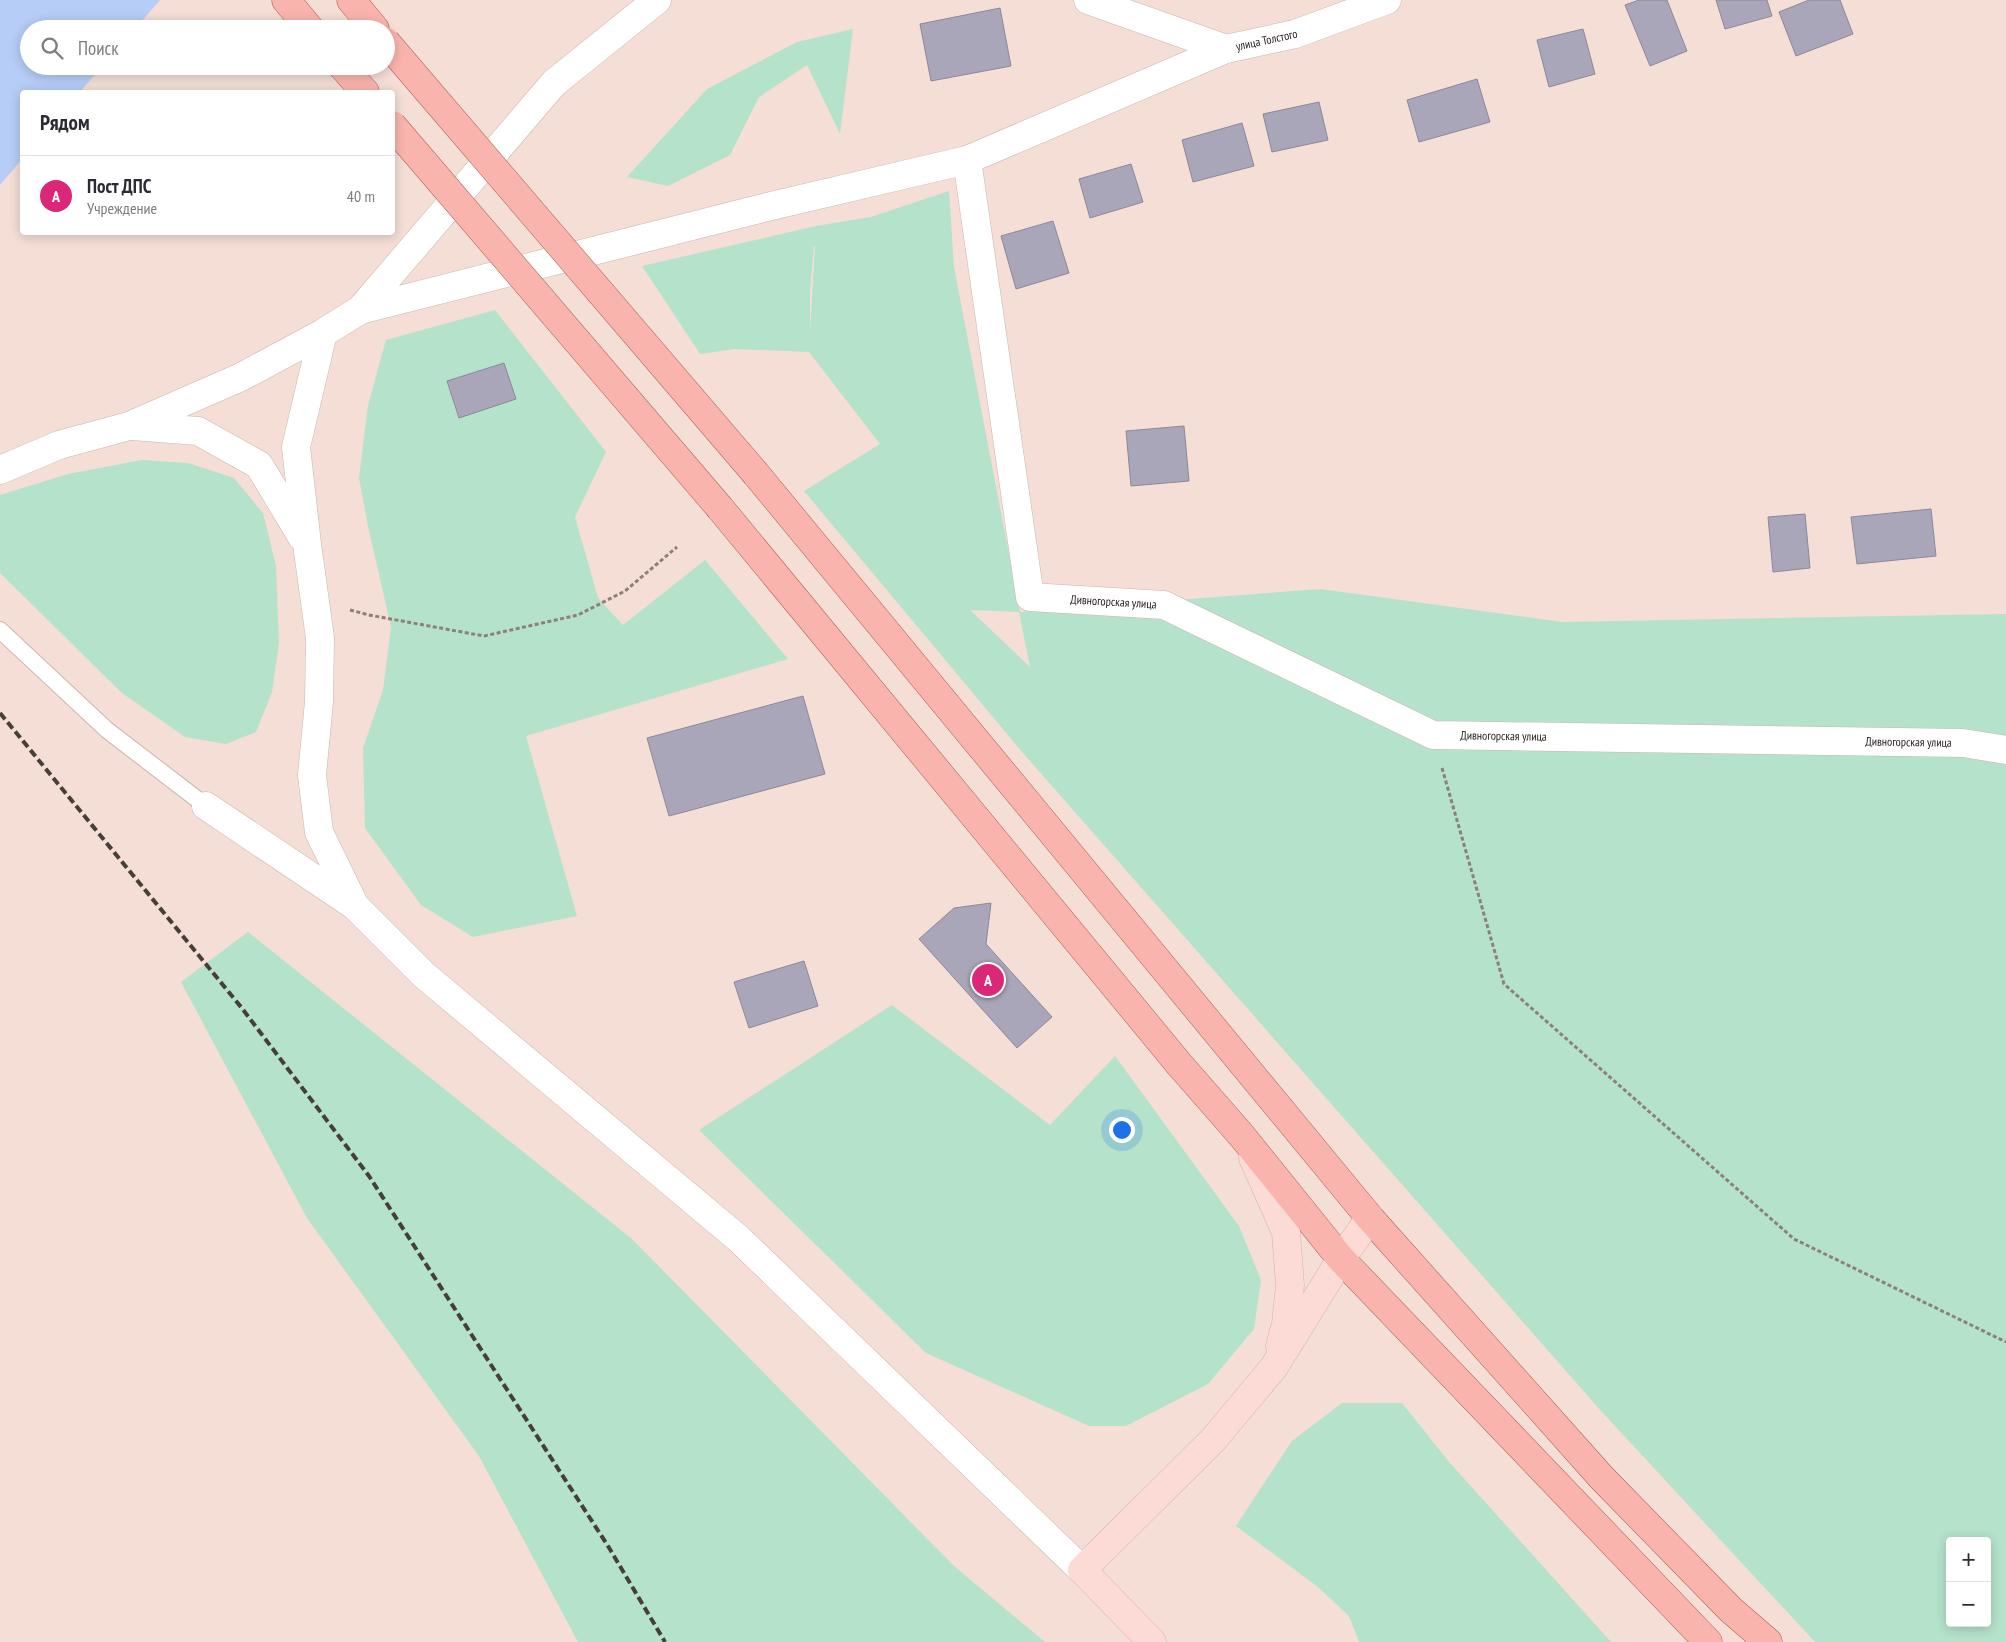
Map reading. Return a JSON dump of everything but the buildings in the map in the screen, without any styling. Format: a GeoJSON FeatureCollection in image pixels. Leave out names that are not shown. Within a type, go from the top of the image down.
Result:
{"type":"FeatureCollection","features":[{"type":"Feature","properties":{"kind":"main road"},"geometry":{"type":"LineString","coordinates":[[286,0],[303,20]]}},
{"type":"Feature","properties":{"kind":"main road"},"geometry":{"type":"LineString","coordinates":[[351,0],[368,20]]}},
{"type":"Feature","properties":{"kind":"main road"},"geometry":{"type":"LineString","coordinates":[[395,53],[756,474],[1370,1218],[1602,1478],[1731,1610],[1768,1642]]}},
{"type":"Feature","properties":{"kind":"main road"},"geometry":{"type":"LineString","coordinates":[[350,75],[363,90]]}},
{"type":"Feature","properties":{"kind":"main road"},"geometry":{"type":"LineString","coordinates":[[395,129],[720,508],[1172,1057],[1242,1136],[1341,1259],[1708,1642]]}},
{"type":"Feature","properties":{"kind":"main road"},"geometry":{"type":"LineString","coordinates":[[1242,1136],[1268,1189],[1286,1232],[1289,1295],[1286,1324],[1274,1367]]}},
{"type":"Feature","properties":{"kind":"main road"},"geometry":{"type":"LineString","coordinates":[[1152,1642],[1082,1570],[1213,1440],[1274,1367],[1341,1259],[1370,1218]]}},
{"type":"Feature","properties":{"kind":"street"},"geometry":{"type":"LineString","coordinates":[[0,470],[59,445],[129,426],[241,377],[323,333],[360,310],[554,83],[657,0]]}},
{"type":"Feature","properties":{"kind":"street","name":"улица Толстого"},"geometry":{"type":"LineString","coordinates":[[1088,0],[1226,49],[1295,34],[1387,0]]}},
{"type":"Feature","properties":{"kind":"street"},"geometry":{"type":"LineString","coordinates":[[360,310],[763,208],[967,160],[1226,49]]}},
{"type":"Feature","properties":{"kind":"street","name":"Дивногорская улица"},"geometry":{"type":"LineString","coordinates":[[967,160],[1030,597],[1164,605],[1433,735],[1963,743],[2006,750]]}},
{"type":"Feature","properties":{"kind":"street"},"geometry":{"type":"LineString","coordinates":[[323,333],[296,448],[320,638],[319,702],[312,775],[320,832],[355,906]]}},
{"type":"Feature","properties":{"kind":"street"},"geometry":{"type":"LineString","coordinates":[[129,426],[198,431],[259,465],[307,544]]}},
{"type":"Feature","properties":{"kind":"street"},"geometry":{"type":"LineString","coordinates":[[206,806],[355,906],[424,976],[739,1239],[1082,1570]]}},
{"type":"Feature","properties":{"kind":"lane"},"geometry":{"type":"LineString","coordinates":[[0,630],[107,730],[206,806]]}},
{"type":"Feature","properties":{"kind":"path"},"geometry":{"type":"LineString","coordinates":[[315,600],[369,615],[484,636],[578,615],[625,591],[678,547]]}},
{"type":"Feature","properties":{"kind":"path"},"geometry":{"type":"LineString","coordinates":[[1433,735],[1504,984],[1794,1239],[2006,1342]]}},
{"type":"Feature","properties":{"kind":"green space"},"geometry":{"type":"Polygon","coordinates":[[[853,29],[840,134],[807,65],[759,97],[730,155],[668,186],[627,177],[707,89],[797,42],[853,29]]]}},
{"type":"Feature","properties":{"kind":"green space"},"geometry":{"type":"Polygon","coordinates":[[[949,191],[954,267],[1020,612],[1320,589],[1563,622],[2006,614],[2006,1642],[1815,1642],[1602,1412],[1023,753],[804,491],[880,444],[809,352],[735,349],[700,354],[642,266],[816,226],[871,217],[949,191]],[[815,246],[810,291],[810,334],[815,246]],[[970,610],[1030,667],[1019,612],[970,610]]]}},
{"type":"Feature","properties":{"kind":"green space"},"geometry":{"type":"Polygon","coordinates":[[[495,310],[606,452],[575,517],[598,598],[623,625],[705,560],[788,659],[526,736],[577,916],[473,937],[421,905],[365,828],[363,748],[383,690],[391,627],[359,478],[368,405],[386,340],[495,310]]]}},
{"type":"Feature","properties":{"kind":"green space"},"geometry":{"type":"Polygon","coordinates":[[[142,460],[188,463],[234,478],[263,513],[276,566],[279,643],[272,692],[256,732],[226,744],[185,737],[122,693],[0,573],[0,495],[68,474],[142,460]]]}},
{"type":"Feature","properties":{"kind":"green space"},"geometry":{"type":"Polygon","coordinates":[[[248,932],[632,1239],[954,1566],[1045,1642],[578,1642],[479,1456],[307,1218],[181,982],[248,932]]]}},
{"type":"Feature","properties":{"kind":"green space"},"geometry":{"type":"Polygon","coordinates":[[[892,1005],[1050,1125],[1115,1056],[1239,1226],[1261,1280],[1254,1329],[1208,1384],[1126,1426],[1089,1426],[926,1353],[699,1130],[892,1005]]]}},
{"type":"Feature","properties":{"kind":"green space"},"geometry":{"type":"Polygon","coordinates":[[[1342,1403],[1402,1403],[1450,1463],[1611,1642],[1359,1642],[1349,1616],[1318,1587],[1236,1526],[1292,1441],[1342,1403]]]}},
{"type":"Feature","properties":{"kind":"water"},"geometry":{"type":"Polygon","coordinates":[[[0,0],[160,0],[143,20],[20,20],[20,75],[94,75],[82,90],[20,90],[20,161],[0,185],[0,0]]]}},
{"type":"Feature","properties":{"kind":"railway"},"geometry":{"type":"LineString","coordinates":[[0,713],[241,1007],[369,1176],[608,1546],[665,1642]]}},
{"type":"Feature","properties":{"kind":"place","name":"Пост ДПС"},"geometry":{"type":"Point","coordinates":[988,980]}}]}
